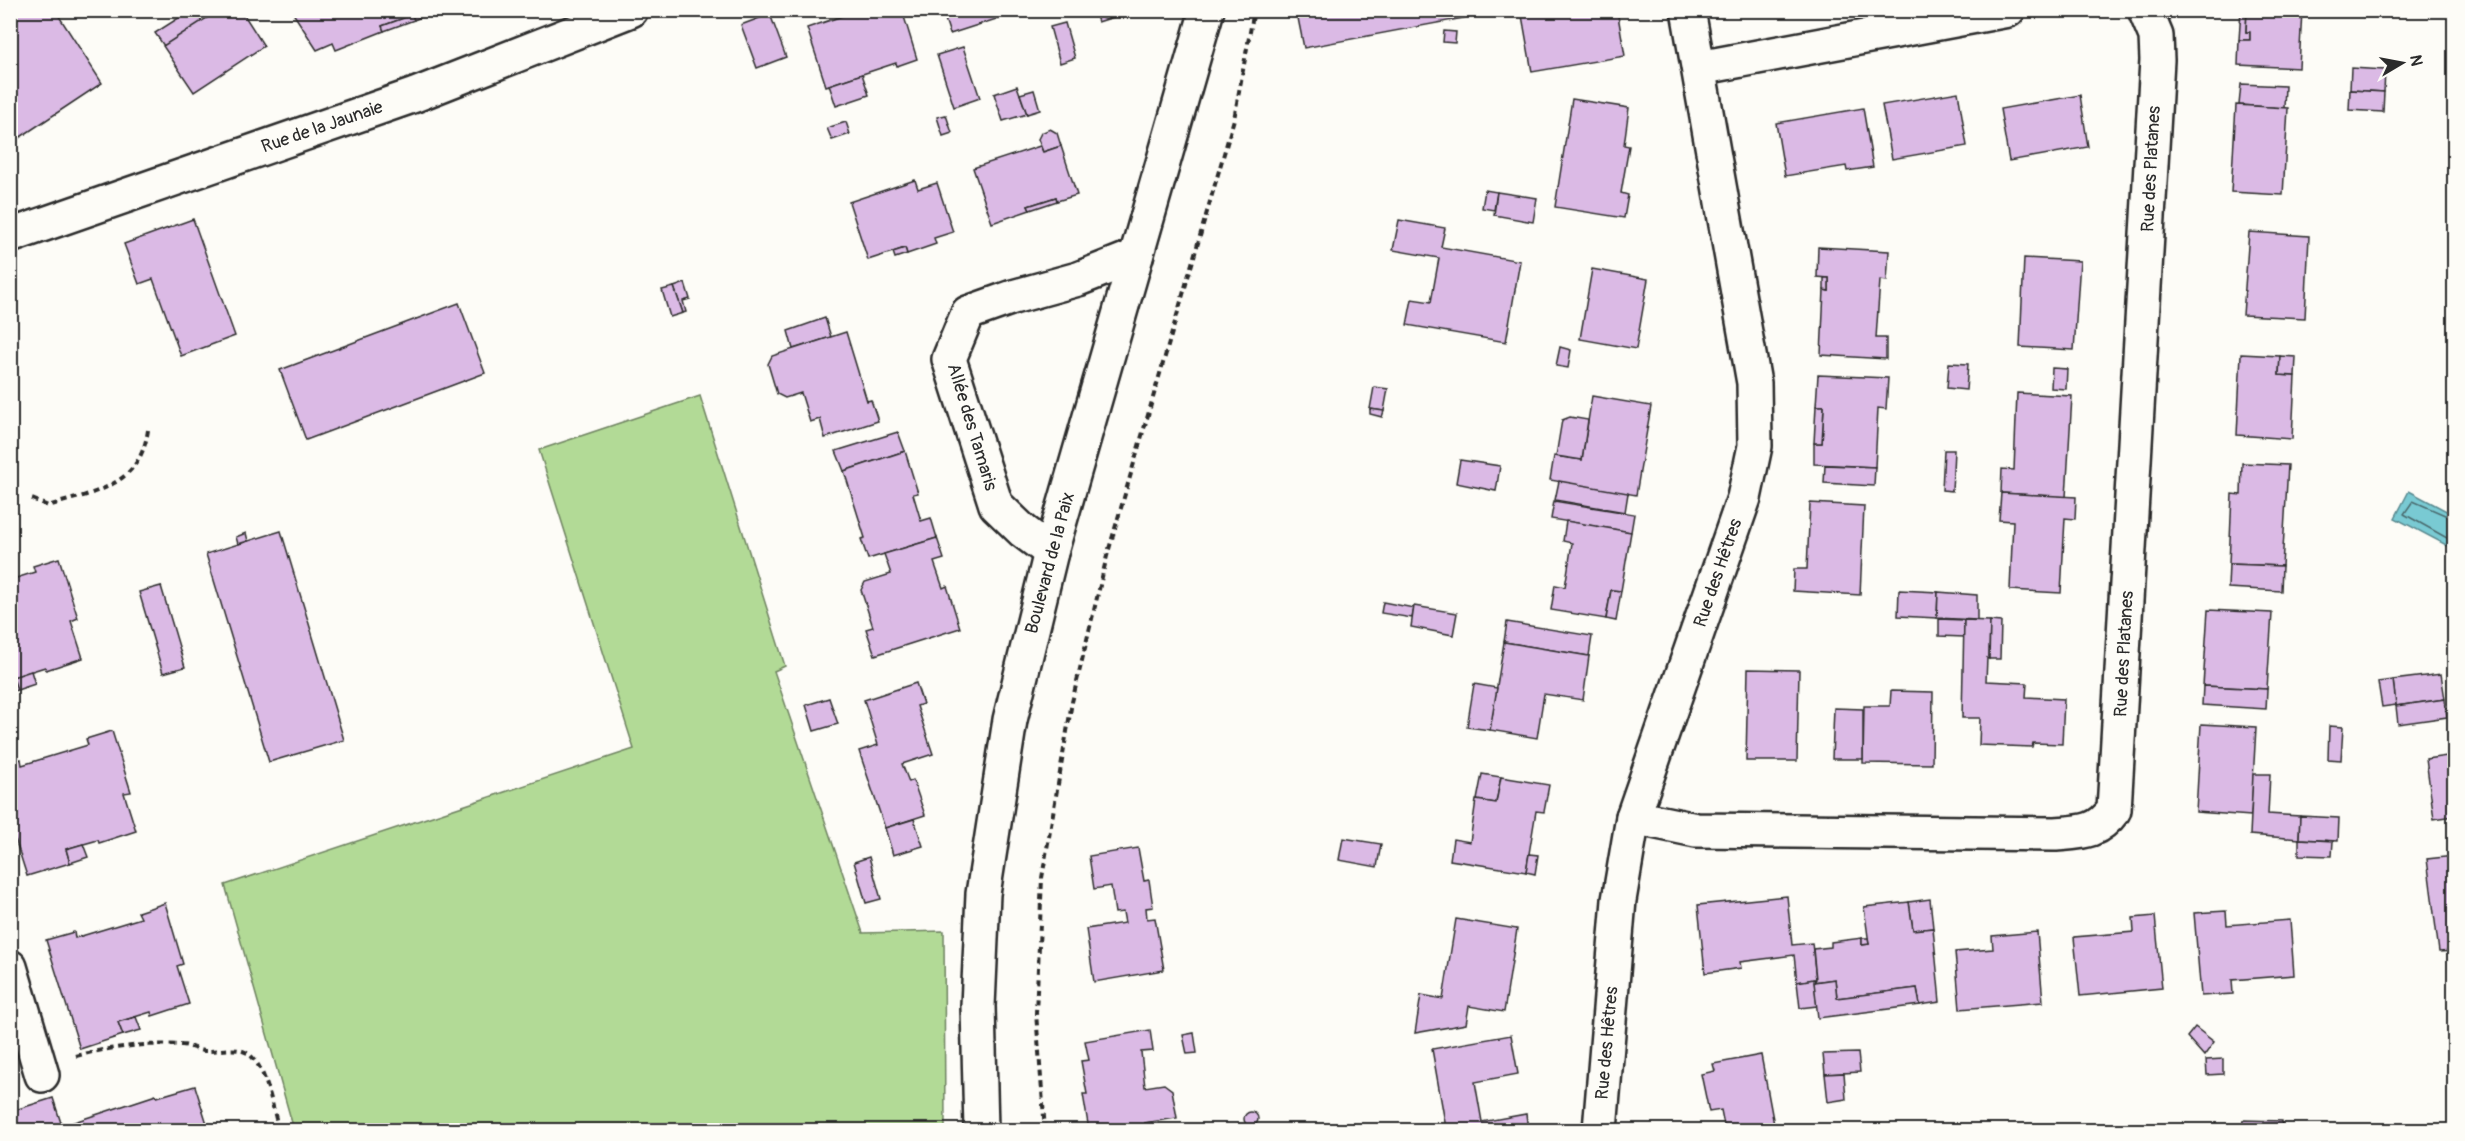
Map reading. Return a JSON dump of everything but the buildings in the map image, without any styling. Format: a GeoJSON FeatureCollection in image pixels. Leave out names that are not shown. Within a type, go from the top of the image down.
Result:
{"type":"FeatureCollection","features":[{"type":"Feature","properties":{"kind":"street","name":"Rue de la Jaunaie"},"geometry":{"type":"LineString","coordinates":[[10,236],[415,95],[631,10]]}},
{"type":"Feature","properties":{"kind":"street","name":"Boulevard de la Paix"},"geometry":{"type":"LineString","coordinates":[[981,1131],[978,1006],[982,894],[1010,720],[1051,552],[1208,10]]}},
{"type":"Feature","properties":{"kind":"street","name":"Rue des Hêtres"},"geometry":{"type":"LineString","coordinates":[[1600,1131],[1619,900],[1633,817],[1744,498],[1755,446],[1754,382],[1688,10]]}},
{"type":"Feature","properties":{"kind":"street"},"geometry":{"type":"LineString","coordinates":[[1699,68],[2008,10]]}},
{"type":"Feature","properties":{"kind":"street","name":"Rue des Platanes"},"geometry":{"type":"LineString","coordinates":[[1633,817],[1696,830],[2056,834],[2085,832],[2104,824],[2114,810],[2157,60],[2156,36],[2145,10]]}},
{"type":"Feature","properties":{"kind":"street","name":"Allée des Tamaris"},"geometry":{"type":"LineString","coordinates":[[1051,552],[1023,531],[996,505],[949,359],[968,314],[1013,297],[1078,279],[1136,256]]}},
{"type":"Feature","properties":{"kind":"street"},"geometry":{"type":"LineString","coordinates":[[10,967],[41,1070]]}},
{"type":"Feature","properties":{"kind":"path"},"geometry":{"type":"LineString","coordinates":[[1045,1131],[1036,1013],[1042,878],[1072,702],[1107,556],[1234,119],[1254,10]]}},
{"type":"Feature","properties":{"kind":"path"},"geometry":{"type":"LineString","coordinates":[[32,499],[48,506],[107,488],[126,476],[141,459],[148,430]]}},
{"type":"Feature","properties":{"kind":"path"},"geometry":{"type":"LineString","coordinates":[[41,1070],[84,1054],[139,1045],[185,1045],[200,1050],[221,1051],[240,1049],[252,1056],[261,1069],[279,1131]]}},
{"type":"Feature","properties":{"kind":"green space"},"geometry":{"type":"Polygon","coordinates":[[[700,396],[785,666],[774,671],[863,933],[944,931],[945,1130],[294,1130],[225,885],[634,749],[539,450],[700,396]]]}},
{"type":"Feature","properties":{"kind":"water"},"geometry":{"type":"Polygon","coordinates":[[[2409,491],[2454,515],[2454,539],[2450,547],[2395,518],[2409,491]]]}}]}
